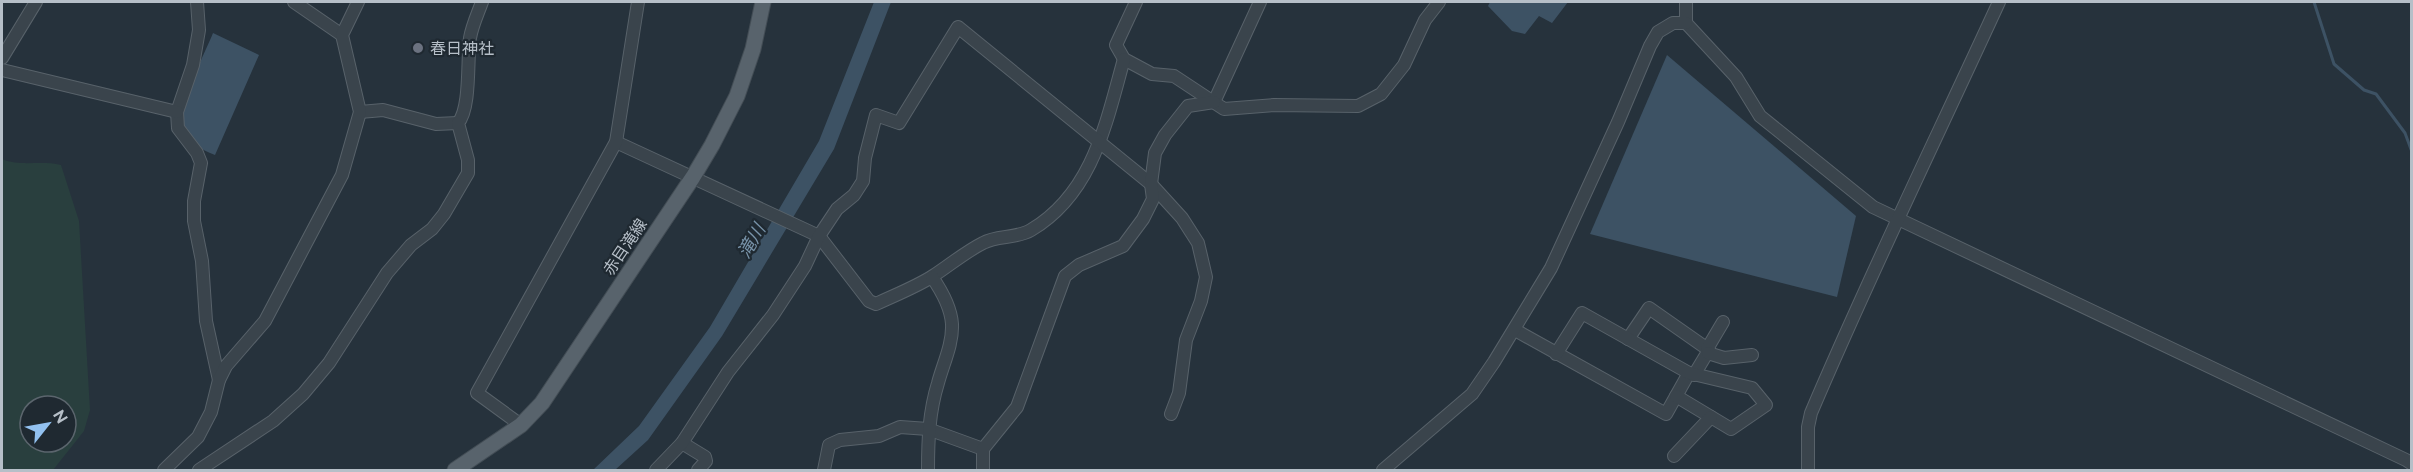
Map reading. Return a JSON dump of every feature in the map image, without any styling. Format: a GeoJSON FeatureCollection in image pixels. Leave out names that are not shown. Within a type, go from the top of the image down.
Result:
{"type":"FeatureCollection","features":[{"type":"Feature","properties":{"kind":"main road","name":"赤目滝線"},"geometry":{"type":"LineString","coordinates":[[455,471],[521,425],[542,403],[693,177],[737,96],[753,49],[763,2]]}},
{"type":"Feature","properties":{"kind":"street"},"geometry":{"type":"LineString","coordinates":[[2,58],[36,2]]}},
{"type":"Feature","properties":{"kind":"street"},"geometry":{"type":"LineString","coordinates":[[196,2],[199,30],[193,65],[177,112],[178,128],[201,163],[194,201],[194,221],[202,261],[206,321],[219,380]]}},
{"type":"Feature","properties":{"kind":"street"},"geometry":{"type":"LineString","coordinates":[[294,2],[342,35]]}},
{"type":"Feature","properties":{"kind":"street"},"geometry":{"type":"LineString","coordinates":[[164,471],[198,437],[211,412],[219,380],[226,366],[265,321],[342,175],[360,112],[342,35],[358,2]]}},
{"type":"Feature","properties":{"kind":"street"},"geometry":{"type":"LineString","coordinates":[[360,112],[383,110],[436,124],[458,123],[462,118],[465,100],[471,36],[482,2]]}},
{"type":"Feature","properties":{"kind":"street"},"geometry":{"type":"LineString","coordinates":[[521,425],[477,393],[616,142],[638,2]]}},
{"type":"Feature","properties":{"kind":"street"},"geometry":{"type":"LineString","coordinates":[[1136,2],[1116,45],[1124,59],[1152,74],[1174,76],[1224,109],[1274,105],[1358,106],[1381,94],[1404,65],[1425,20],[1439,2]]}},
{"type":"Feature","properties":{"kind":"street"},"geometry":{"type":"LineString","coordinates":[[1214,102],[1260,2]]}},
{"type":"Feature","properties":{"kind":"street"},"geometry":{"type":"LineString","coordinates":[[1686,2],[1686,23],[1736,77],[1760,116],[1873,207],[2412,464]]}},
{"type":"Feature","properties":{"kind":"street"},"geometry":{"type":"LineString","coordinates":[[1808,471],[1808,427],[1811,414],[1861,298],[1881,258],[1896,219],[1999,2]]}},
{"type":"Feature","properties":{"kind":"street"},"geometry":{"type":"LineString","coordinates":[[1383,471],[1472,394],[1515,330],[1551,268],[1618,122],[1650,45],[1658,32],[1672,23],[1686,23]]}},
{"type":"Feature","properties":{"kind":"street"},"geometry":{"type":"LineString","coordinates":[[656,471],[682,443],[728,372],[773,315],[805,266],[813,234],[854,195],[863,181],[865,158],[876,116],[899,123],[958,27],[1150,184],[1182,218],[1198,243],[1206,277],[1201,301],[1186,340],[1179,393],[1171,414]]}},
{"type":"Feature","properties":{"kind":"street"},"geometry":{"type":"LineString","coordinates":[[616,142],[813,234],[869,301],[876,304],[932,277],[961,255],[986,241],[1018,236],[1031,230],[1060,207],[1071,196],[1101,144],[1124,59]]}},
{"type":"Feature","properties":{"kind":"street"},"geometry":{"type":"LineString","coordinates":[[2,70],[177,112]]}},
{"type":"Feature","properties":{"kind":"street"},"geometry":{"type":"LineString","coordinates":[[983,471],[983,449],[1017,407],[1065,276],[1079,265],[1123,246],[1143,219],[1153,199],[1150,184],[1155,153],[1165,135],[1188,106],[1214,102]]}},
{"type":"Feature","properties":{"kind":"street"},"geometry":{"type":"LineString","coordinates":[[199,471],[273,421],[303,394],[329,363],[387,273],[411,245],[432,229],[444,214],[468,173],[468,160],[458,123]]}},
{"type":"Feature","properties":{"kind":"street"},"geometry":{"type":"LineString","coordinates":[[928,471],[928,429],[946,358],[952,323],[946,303],[932,277]]}},
{"type":"Feature","properties":{"kind":"street"},"geometry":{"type":"LineString","coordinates":[[1628,339],[1649,308],[1707,351],[1724,358],[1752,355]]}},
{"type":"Feature","properties":{"kind":"street"},"geometry":{"type":"LineString","coordinates":[[1557,354],[1582,313],[1692,374],[1752,388],[1766,405],[1731,429],[1676,396]]}},
{"type":"Feature","properties":{"kind":"street"},"geometry":{"type":"LineString","coordinates":[[1515,330],[1666,414],[1723,322]]}},
{"type":"Feature","properties":{"kind":"street"},"geometry":{"type":"LineString","coordinates":[[1674,456],[1711,417]]}},
{"type":"Feature","properties":{"kind":"street"},"geometry":{"type":"LineString","coordinates":[[824,471],[829,445],[840,440],[879,436],[900,427],[928,429],[983,449]]}},
{"type":"Feature","properties":{"kind":"street"},"geometry":{"type":"LineString","coordinates":[[682,443],[705,457],[706,461],[698,471]]}},
{"type":"Feature","properties":{"kind":"green space"},"geometry":{"type":"Polygon","coordinates":[[[2,159],[16,163],[61,165],[79,221],[90,410],[84,431],[78,439],[78,394],[18,394],[18,454],[66,454],[53,470],[2,470],[2,159]]]}},
{"type":"Feature","properties":{"kind":"water"},"geometry":{"type":"Polygon","coordinates":[[[874,2],[891,2],[834,149],[722,336],[648,440],[615,470],[593,470],[639,426],[710,327],[819,141],[874,2]]]}},
{"type":"Feature","properties":{"kind":"water"},"geometry":{"type":"Polygon","coordinates":[[[1490,2],[1568,2],[1552,23],[1539,16],[1525,34],[1512,31],[1488,6],[1490,2]]]}},
{"type":"Feature","properties":{"kind":"water"},"geometry":{"type":"Polygon","coordinates":[[[213,33],[259,55],[215,155],[200,148],[192,141],[185,133],[182,119],[187,95],[213,33]]]}},
{"type":"Feature","properties":{"kind":"water"},"geometry":{"type":"Polygon","coordinates":[[[1667,55],[1856,216],[1837,297],[1590,234],[1667,55]]]}},
{"type":"Feature","properties":{"kind":"waterway"},"geometry":{"type":"LineString","coordinates":[[2314,2],[2334,64],[2364,90],[2376,94],[2405,133],[2412,152]]}},
{"type":"Feature","properties":{"kind":"place","name":"春日神社"},"geometry":{"type":"Point","coordinates":[418,48]}},
{"type":"Feature","properties":{"kind":"water label","name":"滝川"},"geometry":{"type":"Point","coordinates":[751,241]}}]}
